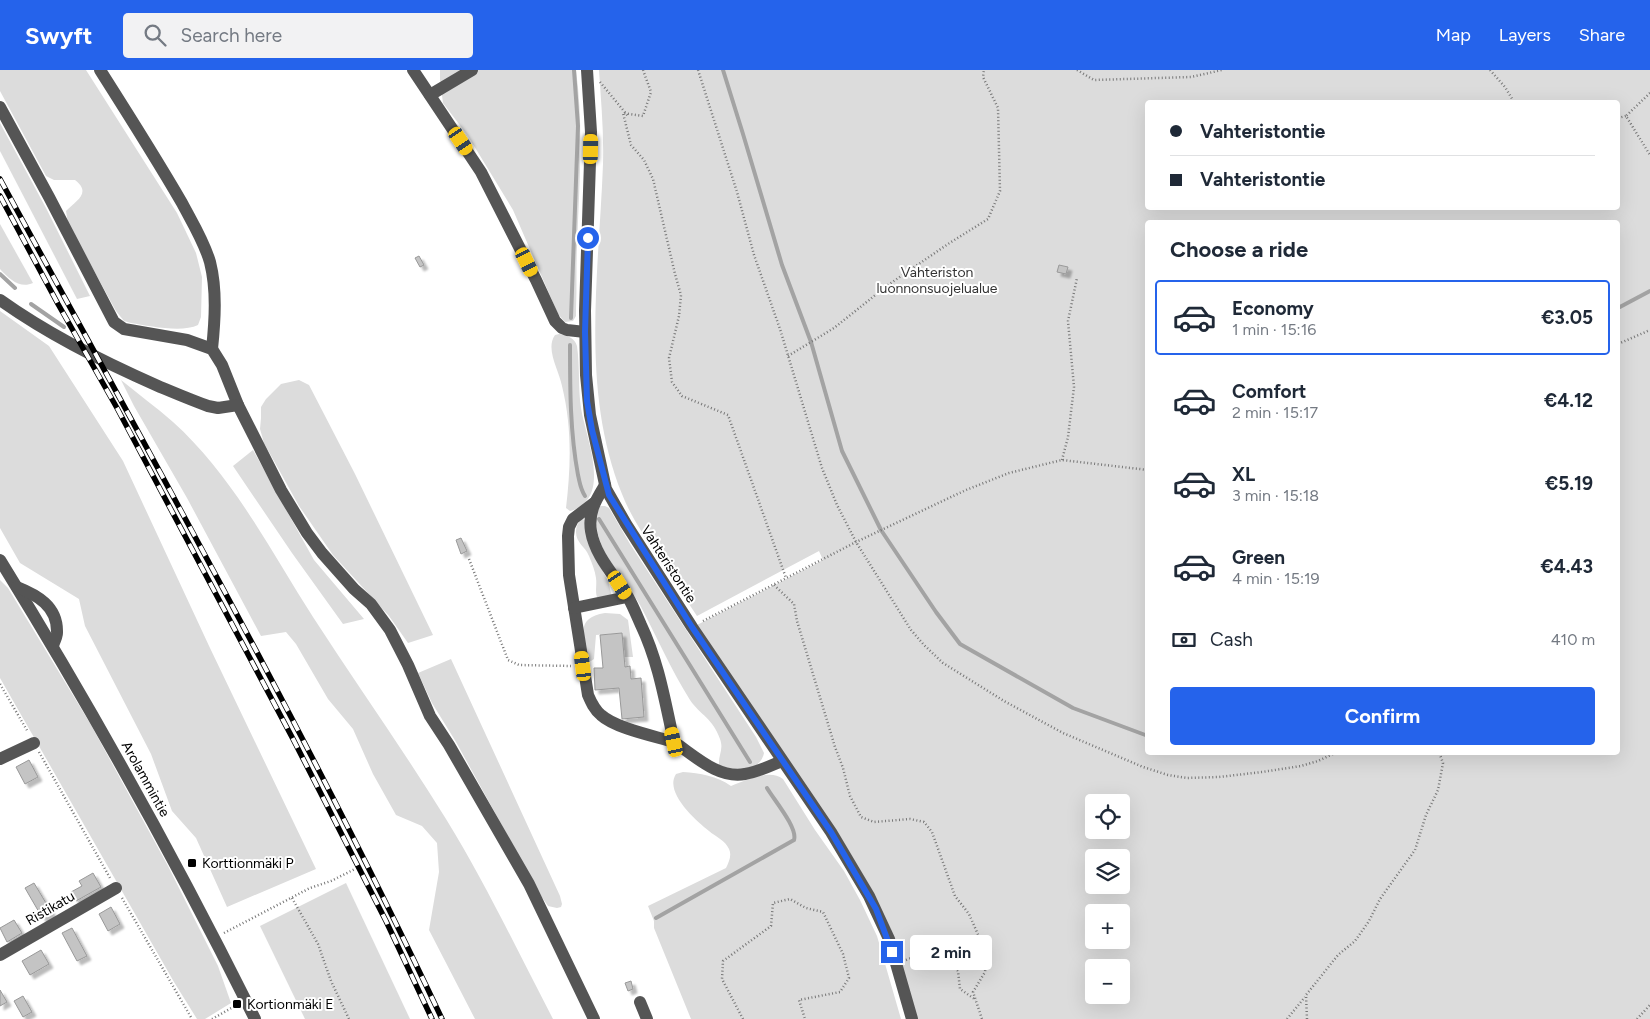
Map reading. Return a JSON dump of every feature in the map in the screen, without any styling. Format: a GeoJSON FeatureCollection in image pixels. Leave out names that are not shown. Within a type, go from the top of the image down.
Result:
{"type":"FeatureCollection","features":[{"type":"Feature","properties":{"kind":"street"},"geometry":{"type":"LineString","coordinates":[[100,70],[169,181],[207,252],[212,270],[214,290],[212,349]]}},
{"type":"Feature","properties":{"kind":"street"},"geometry":{"type":"LineString","coordinates":[[412,70],[481,172],[555,321],[567,330],[585,332]]}},
{"type":"Feature","properties":{"kind":"street"},"geometry":{"type":"LineString","coordinates":[[430,95],[472,70]]}},
{"type":"Feature","properties":{"kind":"street","name":"Vahteristontie"},"geometry":{"type":"LineString","coordinates":[[592,74],[592,132],[585,332],[587,401],[605,484],[614,506],[692,627],[831,832],[869,896],[883,923],[912,1019]]}},
{"type":"Feature","properties":{"kind":"street"},"geometry":{"type":"LineString","coordinates":[[0,107],[114,322],[124,329],[187,340],[212,349],[222,365],[238,405],[277,482],[307,533],[354,590],[371,604],[390,630],[430,716],[529,884],[594,1019]]}},
{"type":"Feature","properties":{"kind":"street"},"geometry":{"type":"LineString","coordinates":[[0,300],[49,332],[92,356],[130,374],[208,406],[218,408],[238,405]]}},
{"type":"Feature","properties":{"kind":"street"},"geometry":{"type":"LineString","coordinates":[[605,484],[594,503],[590,518],[594,541],[604,562],[627,597],[650,644],[658,665],[674,742]]}},
{"type":"Feature","properties":{"kind":"street"},"geometry":{"type":"LineString","coordinates":[[594,503],[577,516],[569,527],[568,564],[588,695],[593,705],[600,714],[612,722],[674,742],[724,774],[742,775],[782,761]]}},
{"type":"Feature","properties":{"kind":"street","name":"Arolammintie"},"geometry":{"type":"LineString","coordinates":[[0,560],[53,646],[136,790],[255,1019]]}},
{"type":"Feature","properties":{"kind":"street"},"geometry":{"type":"LineString","coordinates":[[574,608],[627,597]]}},
{"type":"Feature","properties":{"kind":"street"},"geometry":{"type":"LineString","coordinates":[[0,759],[34,743]]}},
{"type":"Feature","properties":{"kind":"street","name":"Ristikatu"},"geometry":{"type":"LineString","coordinates":[[0,955],[116,888]]}},
{"type":"Feature","properties":{"kind":"street"},"geometry":{"type":"LineString","coordinates":[[640,1002],[647,1019]]}},
{"type":"Feature","properties":{"kind":"path"},"geometry":{"type":"LineString","coordinates":[[643,70],[651,92],[643,116],[623,113],[631,144],[644,160],[653,179],[681,295],[679,316],[669,358],[672,382],[682,396],[728,415],[786,578]]}},
{"type":"Feature","properties":{"kind":"path"},"geometry":{"type":"LineString","coordinates":[[698,70],[737,192],[754,255],[788,356],[822,468],[837,505],[856,542],[910,630],[943,663],[1004,701],[1063,733],[1143,767],[1168,775],[1187,778],[1219,777],[1291,767],[1318,761],[1331,755]]}},
{"type":"Feature","properties":{"kind":"path"},"geometry":{"type":"LineString","coordinates":[[788,356],[834,328],[888,285],[988,219],[1000,191],[998,108],[983,77],[984,70]]}},
{"type":"Feature","properties":{"kind":"path"},"geometry":{"type":"LineString","coordinates":[[1077,70],[1094,80],[1190,77],[1222,70]]}},
{"type":"Feature","properties":{"kind":"path"},"geometry":{"type":"LineString","coordinates":[[1490,70],[1505,87],[1513,100]]}},
{"type":"Feature","properties":{"kind":"path"},"geometry":{"type":"LineString","coordinates":[[592,74],[627,115]]}},
{"type":"Feature","properties":{"kind":"path"},"geometry":{"type":"LineString","coordinates":[[1620,118],[1626,116],[1650,93]]}},
{"type":"Feature","properties":{"kind":"path"},"geometry":{"type":"LineString","coordinates":[[1626,116],[1650,156]]}},
{"type":"Feature","properties":{"kind":"path"},"geometry":{"type":"LineString","coordinates":[[1062,460],[1068,437],[1074,387],[1068,321],[1077,278]]}},
{"type":"Feature","properties":{"kind":"path"},"geometry":{"type":"LineString","coordinates":[[1620,343],[1650,330]]}},
{"type":"Feature","properties":{"kind":"path"},"geometry":{"type":"LineString","coordinates":[[692,627],[856,542],[966,490],[1009,473],[1062,460],[1145,470]]}},
{"type":"Feature","properties":{"kind":"path"},"geometry":{"type":"LineString","coordinates":[[469,559],[508,660],[519,665],[583,666]]}},
{"type":"Feature","properties":{"kind":"path"},"geometry":{"type":"LineString","coordinates":[[774,584],[794,604],[797,621],[850,796],[861,817],[874,822],[910,819],[924,822],[932,832],[955,896],[969,914],[987,955],[985,972],[973,992],[982,1019]]}},
{"type":"Feature","properties":{"kind":"path"},"geometry":{"type":"LineString","coordinates":[[0,684],[192,1019]]}},
{"type":"Feature","properties":{"kind":"path"},"geometry":{"type":"LineString","coordinates":[[1287,1019],[1338,955],[1355,941],[1369,922],[1380,899],[1415,850],[1426,815],[1438,790],[1442,763],[1440,755]]}},
{"type":"Feature","properties":{"kind":"path"},"geometry":{"type":"LineString","coordinates":[[214,938],[292,898],[355,869]]}},
{"type":"Feature","properties":{"kind":"path"},"geometry":{"type":"LineString","coordinates":[[292,898],[318,944],[331,981],[349,1019]]}},
{"type":"Feature","properties":{"kind":"path"},"geometry":{"type":"LineString","coordinates":[[742,1019],[722,979],[723,961],[771,926],[773,903],[790,898],[806,908],[823,912],[843,954],[849,978],[840,992],[798,1000],[806,1019]]}},
{"type":"Feature","properties":{"kind":"path"},"geometry":{"type":"LineString","coordinates":[[896,965],[916,956],[951,963],[958,971],[960,989],[976,1000]]}},
{"type":"Feature","properties":{"kind":"path"},"geometry":{"type":"LineString","coordinates":[[1306,996],[1307,1019]]}},
{"type":"Feature","properties":{"kind":"path"},"geometry":{"type":"LineString","coordinates":[[212,1019],[246,1000]]}},
{"type":"Feature","properties":{"kind":"path"},"geometry":{"type":"LineString","coordinates":[[1637,1019],[1650,1005]]}},
{"type":"Feature","properties":{"kind":"green space"},"geometry":{"type":"Polygon","coordinates":[[[0,70],[86,70],[177,213],[196,253],[202,277],[201,317],[198,325],[175,329],[131,323],[124,321],[116,311],[68,223],[66,211],[81,197],[82,189],[75,180],[54,180],[46,176],[0,91],[0,70]]]}},
{"type":"Feature","properties":{"kind":"green space"},"geometry":{"type":"Polygon","coordinates":[[[440,70],[576,70],[580,114],[580,159],[576,316],[573,321],[565,322],[558,314],[513,210],[468,136],[443,103],[440,70]]]}},
{"type":"Feature","properties":{"kind":"green space","name":"Vahteriston luonnonsuojelualue"},"geometry":{"type":"Polygon","coordinates":[[[599,70],[1650,70],[1650,1019],[916,1019],[890,927],[697,625],[823,560],[819,551],[697,616],[641,532],[622,494],[609,454],[601,414],[596,372],[596,289],[603,152],[599,70]]]}},
{"type":"Feature","properties":{"kind":"green space"},"geometry":{"type":"Polygon","coordinates":[[[0,123],[46,208],[90,296],[77,299],[0,151],[0,123]]]}},
{"type":"Feature","properties":{"kind":"green space"},"geometry":{"type":"Polygon","coordinates":[[[0,224],[33,283],[28,285],[19,284],[0,269],[0,224]]]}},
{"type":"Feature","properties":{"kind":"green space"},"geometry":{"type":"Polygon","coordinates":[[[0,311],[49,346],[123,461],[316,869],[227,907],[196,838],[172,811],[151,754],[85,626],[79,599],[20,563],[0,528],[0,311]]]}},
{"type":"Feature","properties":{"kind":"green space"},"geometry":{"type":"Polygon","coordinates":[[[559,334],[570,337],[577,346],[581,408],[593,459],[594,472],[590,495],[583,504],[570,511],[566,508],[570,462],[568,416],[551,347],[555,335],[559,334]]]}},
{"type":"Feature","properties":{"kind":"green space"},"geometry":{"type":"Polygon","coordinates":[[[121,380],[167,416],[194,443],[214,466],[249,515],[313,617],[446,819],[488,893],[553,1019],[475,1019],[429,930],[439,872],[437,843],[422,826],[396,815],[373,774],[353,729],[328,699],[296,644],[286,632],[261,636],[121,380]]]}},
{"type":"Feature","properties":{"kind":"green space"},"geometry":{"type":"Polygon","coordinates":[[[299,380],[309,385],[355,474],[433,635],[408,643],[389,616],[333,555],[299,506],[264,443],[260,429],[261,407],[281,384],[299,380]]]}},
{"type":"Feature","properties":{"kind":"green space"},"geometry":{"type":"Polygon","coordinates":[[[253,450],[314,560],[364,619],[343,624],[233,466],[253,450]]]}},
{"type":"Feature","properties":{"kind":"green space"},"geometry":{"type":"Polygon","coordinates":[[[599,506],[609,508],[630,544],[756,737],[764,753],[761,761],[755,766],[739,771],[719,765],[721,746],[714,726],[690,700],[683,689],[635,596],[603,549],[596,524],[596,510],[599,506]]]}},
{"type":"Feature","properties":{"kind":"green space"},"geometry":{"type":"Polygon","coordinates":[[[582,519],[585,520],[588,544],[608,581],[612,597],[597,597],[596,578],[593,567],[576,536],[578,523],[582,519]]]}},
{"type":"Feature","properties":{"kind":"green space"},"geometry":{"type":"Polygon","coordinates":[[[0,580],[8,588],[91,725],[168,866],[218,966],[231,1003],[205,1019],[197,1019],[174,982],[0,678],[0,580]]]}},
{"type":"Feature","properties":{"kind":"green space"},"geometry":{"type":"Polygon","coordinates":[[[605,613],[620,614],[628,620],[633,657],[624,657],[622,633],[596,635],[594,659],[588,660],[583,636],[585,624],[589,619],[605,613]]]}},
{"type":"Feature","properties":{"kind":"green space"},"geometry":{"type":"Polygon","coordinates":[[[451,659],[560,896],[561,907],[548,906],[541,896],[456,742],[432,703],[418,673],[451,659]]]}},
{"type":"Feature","properties":{"kind":"green space"},"geometry":{"type":"Polygon","coordinates":[[[683,772],[708,776],[731,786],[764,775],[777,776],[783,779],[815,830],[844,871],[860,900],[877,936],[901,1019],[691,1019],[654,928],[654,921],[648,906],[726,868],[730,854],[725,843],[696,820],[677,797],[673,781],[676,774],[683,772]]]}},
{"type":"Feature","properties":{"kind":"green space"},"geometry":{"type":"Polygon","coordinates":[[[346,883],[410,1019],[305,1019],[260,926],[346,883]]]}},
{"type":"Feature","properties":{"kind":"building"},"geometry":{"type":"Polygon","coordinates":[[[419,256],[424,265],[420,267],[415,258],[419,256]]]}},
{"type":"Feature","properties":{"kind":"building"},"geometry":{"type":"Polygon","coordinates":[[[1059,265],[1068,267],[1066,274],[1057,272],[1059,265]]]}},
{"type":"Feature","properties":{"kind":"building"},"geometry":{"type":"Polygon","coordinates":[[[461,538],[467,551],[461,554],[456,540],[461,538]]]}},
{"type":"Feature","properties":{"kind":"building"},"geometry":{"type":"Polygon","coordinates":[[[622,633],[625,667],[630,666],[631,679],[641,678],[644,717],[622,719],[619,688],[595,690],[594,668],[603,668],[600,635],[622,633]]]}},
{"type":"Feature","properties":{"kind":"building"},"geometry":{"type":"Polygon","coordinates":[[[29,760],[38,777],[25,784],[16,767],[29,760]]]}},
{"type":"Feature","properties":{"kind":"building"},"geometry":{"type":"Polygon","coordinates":[[[93,873],[101,887],[76,901],[71,892],[82,886],[79,881],[93,873]]]}},
{"type":"Feature","properties":{"kind":"building"},"geometry":{"type":"Polygon","coordinates":[[[34,883],[52,913],[43,919],[25,888],[34,883]]]}},
{"type":"Feature","properties":{"kind":"building"},"geometry":{"type":"Polygon","coordinates":[[[111,907],[120,924],[108,931],[99,914],[111,907]]]}},
{"type":"Feature","properties":{"kind":"building"},"geometry":{"type":"Polygon","coordinates":[[[14,920],[22,933],[7,942],[0,928],[14,920]]]}},
{"type":"Feature","properties":{"kind":"building"},"geometry":{"type":"Polygon","coordinates":[[[72,928],[87,956],[77,961],[62,933],[72,928]]]}},
{"type":"Feature","properties":{"kind":"building"},"geometry":{"type":"Polygon","coordinates":[[[41,950],[49,964],[30,975],[22,961],[41,950]]]}},
{"type":"Feature","properties":{"kind":"building"},"geometry":{"type":"Polygon","coordinates":[[[631,981],[633,989],[628,991],[625,983],[631,981]]]}},
{"type":"Feature","properties":{"kind":"building"},"geometry":{"type":"Polygon","coordinates":[[[0,990],[7,1002],[0,1006],[0,990]]]}},
{"type":"Feature","properties":{"kind":"building"},"geometry":{"type":"Polygon","coordinates":[[[23,996],[32,1012],[23,1017],[14,1001],[23,996]]]}},
{"type":"Feature","properties":{"kind":"waterway"},"geometry":{"type":"LineString","coordinates":[[571,318],[578,126],[574,70]]}},
{"type":"Feature","properties":{"kind":"waterway"},"geometry":{"type":"LineString","coordinates":[[723,70],[782,265],[811,342],[842,451],[881,530],[960,644],[1073,708],[1145,735]]}},
{"type":"Feature","properties":{"kind":"waterway"},"geometry":{"type":"LineString","coordinates":[[0,274],[15,288]]}},
{"type":"Feature","properties":{"kind":"waterway"},"geometry":{"type":"LineString","coordinates":[[1620,307],[1650,291]]}},
{"type":"Feature","properties":{"kind":"waterway"},"geometry":{"type":"LineString","coordinates":[[31,304],[64,327]]}},
{"type":"Feature","properties":{"kind":"waterway"},"geometry":{"type":"LineString","coordinates":[[570,345],[573,443],[578,475],[585,496]]}},
{"type":"Feature","properties":{"kind":"waterway"},"geometry":{"type":"LineString","coordinates":[[599,519],[750,762]]}},
{"type":"Feature","properties":{"kind":"waterway"},"geometry":{"type":"LineString","coordinates":[[656,918],[794,840],[789,821],[767,788]]}},
{"type":"Feature","properties":{"kind":"railway"},"geometry":{"type":"LineString","coordinates":[[0,179],[283,701],[442,1019]]}},
{"type":"Feature","properties":{"kind":"railway"},"geometry":{"type":"LineString","coordinates":[[0,196],[117,408],[293,739],[386,921],[432,1019]]}},
{"type":"Feature","properties":{"kind":"place","name":"Korttionmäki P"},"geometry":{"type":"Point","coordinates":[192,863]}},
{"type":"Feature","properties":{"kind":"place","name":"Kortionmäki E"},"geometry":{"type":"Point","coordinates":[237,1004]}},
{"type":"Feature","properties":{"kind":"route"},"geometry":{"type":"LineString","coordinates":[[588,238],[585,332],[587,401],[592,430],[609,495],[614,506],[692,627],[831,832],[876,909],[889,939],[892,952]]}}]}
